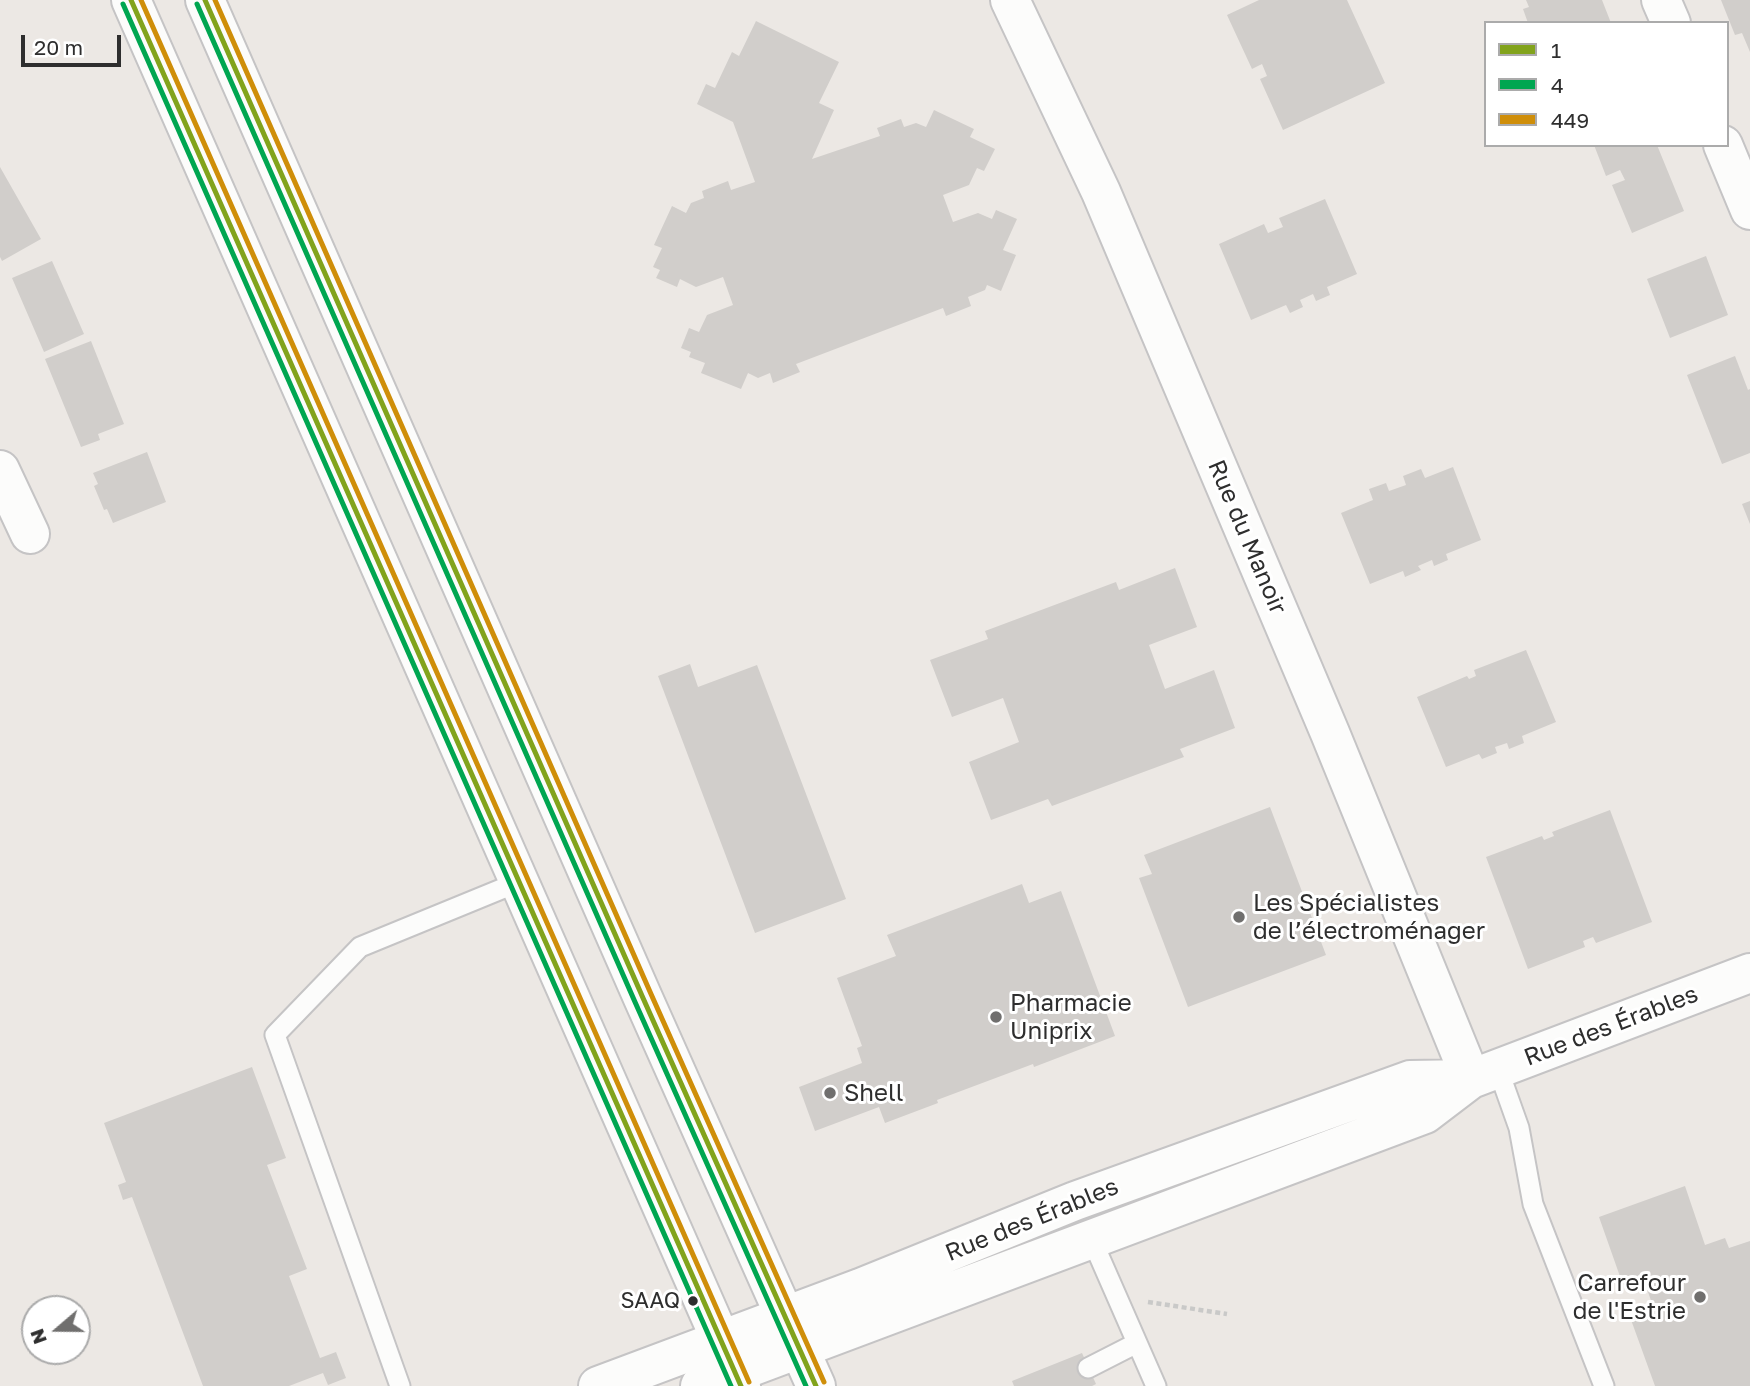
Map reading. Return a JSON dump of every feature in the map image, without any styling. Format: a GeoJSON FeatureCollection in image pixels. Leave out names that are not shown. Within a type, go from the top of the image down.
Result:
{"type":"FeatureCollection","features":[{"type":"Feature","properties":{"kind":"street"},"geometry":{"type":"LineString","coordinates":[[106,0],[200,156]]}},
{"type":"Feature","properties":{"kind":"street"},"geometry":{"type":"LineString","coordinates":[[131,0],[733,1366]]}},
{"type":"Feature","properties":{"kind":"street"},"geometry":{"type":"LineString","coordinates":[[205,0],[816,1386]]}},
{"type":"Feature","properties":{"kind":"street","name":"Rue du Manoir"},"geometry":{"type":"LineString","coordinates":[[1010,0],[1111,215],[1325,722],[1485,1074]]}},
{"type":"Feature","properties":{"kind":"street"},"geometry":{"type":"LineString","coordinates":[[1661,0],[1670,21]]}},
{"type":"Feature","properties":{"kind":"street"},"geometry":{"type":"LineString","coordinates":[[1724,147],[1750,210]]}},
{"type":"Feature","properties":{"kind":"street"},"geometry":{"type":"LineString","coordinates":[[0,470],[30,534]]}},
{"type":"Feature","properties":{"kind":"street","name":"Rue des Érables"},"geometry":{"type":"LineString","coordinates":[[792,1333],[1092,1240],[1425,1114],[1485,1074],[1750,973]]}},
{"type":"Feature","properties":{"kind":"street","name":"Rue des Érables"},"geometry":{"type":"LineString","coordinates":[[700,1386],[792,1333],[860,1288],[1074,1201],[1410,1080],[1485,1074]]}},
{"type":"Feature","properties":{"kind":"street","name":"Rue des Érables"},"geometry":{"type":"LineString","coordinates":[[598,1386],[733,1366]]}},
{"type":"Feature","properties":{"kind":"lane"},"geometry":{"type":"LineString","coordinates":[[400,1386],[275,1035],[360,947],[520,881]]}},
{"type":"Feature","properties":{"kind":"lane"},"geometry":{"type":"LineString","coordinates":[[1485,1074],[1519,1128],[1533,1204],[1604,1386]]}},
{"type":"Feature","properties":{"kind":"lane"},"geometry":{"type":"LineString","coordinates":[[1092,1240],[1156,1386]]}},
{"type":"Feature","properties":{"kind":"lane"},"geometry":{"type":"LineString","coordinates":[[1088,1368],[1137,1343]]}},
{"type":"Feature","properties":{"kind":"path"},"geometry":{"type":"LineString","coordinates":[[1117,1298],[1227,1314]]}},
{"type":"Feature","properties":{"kind":"building"},"geometry":{"type":"Polygon","coordinates":[[[1259,0],[1347,0],[1385,83],[1283,130],[1260,79],[1267,76],[1262,64],[1252,69],[1227,15],[1259,0]]]}},
{"type":"Feature","properties":{"kind":"building"},"geometry":{"type":"Polygon","coordinates":[[[1526,0],[1602,0],[1610,21],[1527,21],[1523,9],[1529,7],[1526,0]]]}},
{"type":"Feature","properties":{"kind":"building"},"geometry":{"type":"Polygon","coordinates":[[[1721,0],[1750,0],[1750,52],[1742,33],[1735,35],[1721,0]]]}},
{"type":"Feature","properties":{"kind":"building"},"geometry":{"type":"Polygon","coordinates":[[[756,21],[839,62],[819,103],[834,110],[812,159],[880,136],[877,128],[901,119],[904,127],[916,123],[926,127],[934,110],[974,129],[970,137],[995,149],[984,171],[977,168],[969,185],[943,195],[953,222],[978,213],[992,219],[996,210],[1017,219],[1003,250],[1016,255],[1001,291],[987,285],[985,290],[968,297],[971,306],[946,316],[943,308],[796,364],[800,372],[773,383],[770,373],[758,378],[748,373],[741,389],[701,373],[705,363],[689,357],[691,352],[681,348],[689,328],[699,332],[707,315],[733,305],[723,277],[696,287],[680,279],[677,287],[656,278],[660,270],[653,267],[662,248],[654,245],[672,206],[686,213],[691,203],[704,198],[702,191],[728,181],[731,190],[755,182],[733,122],[697,104],[706,84],[715,88],[732,52],[739,56],[756,21]]]}},
{"type":"Feature","properties":{"kind":"building"},"geometry":{"type":"Polygon","coordinates":[[[1595,147],[1658,147],[1684,211],[1632,233],[1612,185],[1625,180],[1620,170],[1606,176],[1595,147]]]}},
{"type":"Feature","properties":{"kind":"building"},"geometry":{"type":"Polygon","coordinates":[[[0,167],[41,239],[2,261],[0,257],[0,167]]]}},
{"type":"Feature","properties":{"kind":"building"},"geometry":{"type":"Polygon","coordinates":[[[1325,199],[1357,274],[1327,287],[1330,295],[1316,301],[1313,294],[1300,300],[1303,307],[1290,313],[1286,305],[1251,320],[1219,244],[1264,224],[1268,233],[1283,227],[1279,218],[1325,199]]]}},
{"type":"Feature","properties":{"kind":"building"},"geometry":{"type":"Polygon","coordinates":[[[1706,256],[1728,315],[1670,338],[1647,279],[1706,256]]]}},
{"type":"Feature","properties":{"kind":"building"},"geometry":{"type":"Polygon","coordinates":[[[52,261],[84,334],[44,352],[12,278],[52,261]]]}},
{"type":"Feature","properties":{"kind":"building"},"geometry":{"type":"Polygon","coordinates":[[[91,341],[124,424],[98,434],[100,440],[81,447],[45,359],[91,341]]]}},
{"type":"Feature","properties":{"kind":"building"},"geometry":{"type":"Polygon","coordinates":[[[1735,356],[1748,390],[1750,389],[1750,453],[1722,464],[1687,375],[1735,356]]]}},
{"type":"Feature","properties":{"kind":"building"},"geometry":{"type":"Polygon","coordinates":[[[147,452],[166,502],[113,523],[94,486],[98,484],[93,473],[147,452]]]}},
{"type":"Feature","properties":{"kind":"building"},"geometry":{"type":"Polygon","coordinates":[[[1453,467],[1481,540],[1446,554],[1448,560],[1434,566],[1432,560],[1418,566],[1421,570],[1405,577],[1403,571],[1370,584],[1341,513],[1373,500],[1369,489],[1386,483],[1389,491],[1406,485],[1403,476],[1421,469],[1425,478],[1453,467]]]}},
{"type":"Feature","properties":{"kind":"building"},"geometry":{"type":"Polygon","coordinates":[[[1750,501],[1750,524],[1742,504],[1750,501]]]}},
{"type":"Feature","properties":{"kind":"building"},"geometry":{"type":"Polygon","coordinates":[[[1175,568],[1197,627],[1149,645],[1165,689],[1214,670],[1235,728],[1180,749],[1184,757],[1052,806],[1048,799],[991,820],[969,762],[1019,742],[1003,698],[952,717],[930,660],[988,639],[985,631],[1116,582],[1119,590],[1175,568]]]}},
{"type":"Feature","properties":{"kind":"building"},"geometry":{"type":"Polygon","coordinates":[[[1526,650],[1556,722],[1522,736],[1524,743],[1509,749],[1507,743],[1495,747],[1497,753],[1482,759],[1479,754],[1446,767],[1417,697],[1467,676],[1469,679],[1476,676],[1474,670],[1526,650]]]}},
{"type":"Feature","properties":{"kind":"building"},"geometry":{"type":"Polygon","coordinates":[[[690,664],[698,687],[757,665],[846,899],[755,933],[658,676],[690,664]]]}},
{"type":"Feature","properties":{"kind":"building"},"geometry":{"type":"Polygon","coordinates":[[[1270,807],[1326,955],[1188,1007],[1139,878],[1152,874],[1144,855],[1270,807]]]}},
{"type":"Feature","properties":{"kind":"building"},"geometry":{"type":"Polygon","coordinates":[[[1610,810],[1652,922],[1596,943],[1593,937],[1583,941],[1585,947],[1528,969],[1486,857],[1542,836],[1544,840],[1554,836],[1552,832],[1610,810]]]}},
{"type":"Feature","properties":{"kind":"building"},"geometry":{"type":"Polygon","coordinates":[[[1022,884],[1029,903],[1061,891],[1115,1036],[937,1100],[938,1103],[885,1123],[879,1107],[815,1131],[799,1087],[862,1063],[857,1048],[862,1046],[837,978],[896,956],[887,935],[1022,884]]]}},
{"type":"Feature","properties":{"kind":"building"},"geometry":{"type":"Polygon","coordinates":[[[252,1067],[286,1158],[267,1165],[307,1269],[289,1276],[320,1358],[336,1352],[346,1378],[328,1385],[323,1373],[289,1386],[203,1386],[132,1197],[123,1200],[118,1185],[126,1182],[104,1123],[252,1067]]]}},
{"type":"Feature","properties":{"kind":"building","name":"Carrefour de l'Estrie"},"geometry":{"type":"Polygon","coordinates":[[[1685,1186],[1705,1245],[1725,1238],[1729,1248],[1750,1241],[1750,1386],[1655,1386],[1630,1317],[1654,1309],[1643,1278],[1623,1285],[1599,1217],[1685,1186]]]}},
{"type":"Feature","properties":{"kind":"building"},"geometry":{"type":"Polygon","coordinates":[[[1082,1353],[1096,1384],[1092,1386],[1014,1386],[1012,1381],[1082,1353]]]}},
{"type":"Feature","properties":{"kind":"transit line","name":"1"},"geometry":{"type":"LineString","coordinates":[[131,0],[741,1386]]}},
{"type":"Feature","properties":{"kind":"transit line","name":"449"},"geometry":{"type":"LineString","coordinates":[[141,0],[749,1382]]}},
{"type":"Feature","properties":{"kind":"transit line","name":"1"},"geometry":{"type":"LineString","coordinates":[[205,0],[816,1386]]}},
{"type":"Feature","properties":{"kind":"transit line","name":"449"},"geometry":{"type":"LineString","coordinates":[[215,0],[824,1382]]}},
{"type":"Feature","properties":{"kind":"transit line","name":"4"},"geometry":{"type":"LineString","coordinates":[[123,4],[731,1386]]}},
{"type":"Feature","properties":{"kind":"transit line","name":"4"},"geometry":{"type":"LineString","coordinates":[[197,4],[806,1386]]}},
{"type":"Feature","properties":{"kind":"place","name":"Les Spécialistes de l’électroménager"},"geometry":{"type":"Point","coordinates":[1239,917]}},
{"type":"Feature","properties":{"kind":"place","name":"Pharmacie Uniprix"},"geometry":{"type":"Point","coordinates":[996,1017]}},
{"type":"Feature","properties":{"kind":"place","name":"Shell"},"geometry":{"type":"Point","coordinates":[830,1093]}},
{"type":"Feature","properties":{"kind":"place","name":"Carrefour de l'Estrie"},"geometry":{"type":"Point","coordinates":[1700,1297]}},
{"type":"Feature","properties":{"kind":"place","name":"SAAQ"},"geometry":{"type":"Point","coordinates":[693,1301]}}]}
